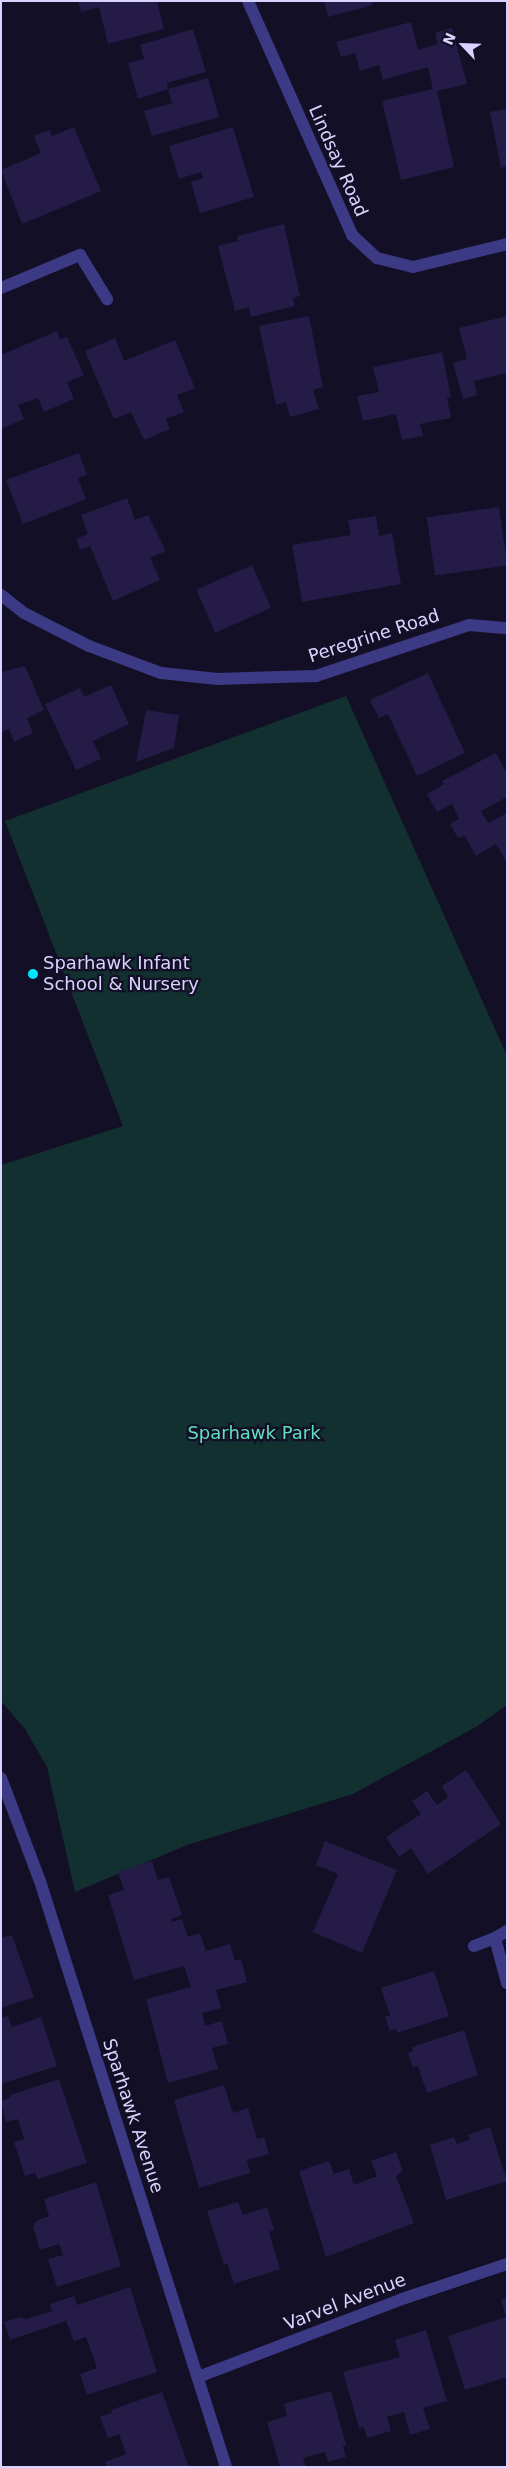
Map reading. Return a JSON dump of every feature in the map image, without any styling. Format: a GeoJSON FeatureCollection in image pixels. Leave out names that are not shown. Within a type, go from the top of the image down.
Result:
{"type":"FeatureCollection","features":[{"type":"Feature","properties":{"kind":"street","name":"Lindsay Road"},"geometry":{"type":"LineString","coordinates":[[248,1],[352,235],[377,258],[413,267],[507,244]]}},
{"type":"Feature","properties":{"kind":"street"},"geometry":{"type":"LineString","coordinates":[[1,288],[80,255],[107,299]]}},
{"type":"Feature","properties":{"kind":"street","name":"Peregrine Road"},"geometry":{"type":"LineString","coordinates":[[1,594],[24,613],[89,646],[161,673],[218,679],[316,676],[469,624],[507,628]]}},
{"type":"Feature","properties":{"kind":"street","name":"Sparhawk Avenue"},"geometry":{"type":"LineString","coordinates":[[1,1778],[40,1881],[226,2467]]}},
{"type":"Feature","properties":{"kind":"street"},"geometry":{"type":"LineString","coordinates":[[474,1946],[507,1931]]}},
{"type":"Feature","properties":{"kind":"street"},"geometry":{"type":"LineString","coordinates":[[495,1938],[507,1983]]}},
{"type":"Feature","properties":{"kind":"street","name":"Varvel Avenue"},"geometry":{"type":"LineString","coordinates":[[198,2377],[507,2264]]}},
{"type":"Feature","properties":{"kind":"green space","name":"Sparhawk Park"},"geometry":{"type":"Polygon","coordinates":[[[346,696],[507,1056],[507,1705],[476,1727],[353,1794],[187,1845],[75,1892],[47,1767],[25,1729],[1,1701],[1,1165],[123,1126],[5,821],[346,696]]]}},
{"type":"Feature","properties":{"kind":"building"},"geometry":{"type":"Polygon","coordinates":[[[78,1],[157,1],[164,29],[108,44],[99,7],[81,12],[78,1]]]}},
{"type":"Feature","properties":{"kind":"building"},"geometry":{"type":"Polygon","coordinates":[[[324,1],[372,1],[373,5],[328,17],[324,1]]]}},
{"type":"Feature","properties":{"kind":"building"},"geometry":{"type":"Polygon","coordinates":[[[411,22],[418,50],[438,44],[435,33],[452,28],[467,84],[437,91],[454,167],[401,180],[382,101],[433,89],[428,67],[383,80],[379,65],[360,71],[355,53],[341,57],[336,42],[411,22]]]}},
{"type":"Feature","properties":{"kind":"building"},"geometry":{"type":"Polygon","coordinates":[[[193,29],[206,72],[167,83],[168,89],[138,99],[128,63],[144,59],[140,45],[193,29]]]}},
{"type":"Feature","properties":{"kind":"building"},"geometry":{"type":"Polygon","coordinates":[[[208,78],[219,117],[152,136],[144,111],[172,103],[168,89],[208,78]]]}},
{"type":"Feature","properties":{"kind":"building"},"geometry":{"type":"Polygon","coordinates":[[[507,109],[507,166],[501,168],[490,112],[507,109]]]}},
{"type":"Feature","properties":{"kind":"building"},"geometry":{"type":"Polygon","coordinates":[[[74,127],[101,191],[22,224],[1,170],[41,153],[34,136],[50,130],[52,136],[74,127]]]}},
{"type":"Feature","properties":{"kind":"building"},"geometry":{"type":"Polygon","coordinates":[[[233,127],[254,197],[200,213],[191,182],[203,178],[201,172],[179,179],[169,146],[233,127]]]}},
{"type":"Feature","properties":{"kind":"building"},"geometry":{"type":"Polygon","coordinates":[[[284,224],[300,296],[293,298],[295,306],[251,317],[249,307],[235,311],[218,246],[238,241],[237,236],[284,224]]]}},
{"type":"Feature","properties":{"kind":"building"},"geometry":{"type":"Polygon","coordinates":[[[309,316],[323,387],[313,390],[319,409],[290,417],[286,402],[276,405],[259,326],[309,316]]]}},
{"type":"Feature","properties":{"kind":"building"},"geometry":{"type":"Polygon","coordinates":[[[507,316],[507,373],[474,381],[477,395],[463,399],[453,363],[467,359],[459,328],[507,316]]]}},
{"type":"Feature","properties":{"kind":"building"},"geometry":{"type":"Polygon","coordinates":[[[57,331],[60,339],[67,337],[84,375],[67,382],[74,399],[44,412],[38,398],[18,405],[24,419],[1,429],[1,355],[57,331]]]}},
{"type":"Feature","properties":{"kind":"building"},"geometry":{"type":"Polygon","coordinates":[[[115,338],[124,361],[175,340],[195,388],[177,395],[184,412],[166,419],[170,429],[144,440],[131,412],[114,419],[85,351],[115,338]]]}},
{"type":"Feature","properties":{"kind":"building"},"geometry":{"type":"Polygon","coordinates":[[[442,352],[451,397],[447,398],[451,418],[420,424],[423,436],[402,440],[396,414],[363,421],[357,396],[379,392],[373,367],[442,352]]]}},
{"type":"Feature","properties":{"kind":"building"},"geometry":{"type":"Polygon","coordinates":[[[79,453],[87,475],[78,478],[86,499],[23,524],[6,480],[79,453]]]}},
{"type":"Feature","properties":{"kind":"building"},"geometry":{"type":"Polygon","coordinates":[[[127,498],[135,520],[148,515],[166,551],[150,558],[160,580],[113,601],[90,546],[80,550],[76,539],[88,534],[81,515],[127,498]]]}},
{"type":"Feature","properties":{"kind":"building"},"geometry":{"type":"Polygon","coordinates":[[[499,507],[507,565],[435,576],[427,517],[499,507]]]}},
{"type":"Feature","properties":{"kind":"building"},"geometry":{"type":"Polygon","coordinates":[[[376,516],[379,536],[392,533],[401,584],[302,602],[292,545],[351,535],[348,520],[376,516]]]}},
{"type":"Feature","properties":{"kind":"building"},"geometry":{"type":"Polygon","coordinates":[[[252,565],[271,608],[215,633],[196,590],[252,565]]]}},
{"type":"Feature","properties":{"kind":"building"},"geometry":{"type":"Polygon","coordinates":[[[25,666],[44,710],[27,718],[33,733],[14,742],[9,729],[1,732],[1,672],[25,666]]]}},
{"type":"Feature","properties":{"kind":"building"},"geometry":{"type":"Polygon","coordinates":[[[428,673],[465,753],[417,776],[388,714],[379,718],[370,700],[428,673]]]}},
{"type":"Feature","properties":{"kind":"building"},"geometry":{"type":"Polygon","coordinates":[[[111,685],[129,724],[93,741],[101,759],[76,770],[45,704],[80,688],[84,697],[111,685]]]}},
{"type":"Feature","properties":{"kind":"building"},"geometry":{"type":"Polygon","coordinates":[[[146,710],[179,715],[174,748],[136,762],[146,710]]]}},
{"type":"Feature","properties":{"kind":"building"},"geometry":{"type":"Polygon","coordinates":[[[496,753],[507,774],[507,797],[481,811],[488,823],[507,813],[507,863],[496,844],[476,856],[465,836],[458,838],[450,824],[459,819],[452,804],[437,812],[427,794],[444,784],[442,781],[496,753]]]}},
{"type":"Feature","properties":{"kind":"building"},"geometry":{"type":"Polygon","coordinates":[[[466,1770],[501,1824],[428,1874],[411,1848],[399,1857],[386,1837],[421,1814],[412,1801],[427,1791],[437,1805],[448,1797],[442,1786],[466,1770]]]}},
{"type":"Feature","properties":{"kind":"building"},"geometry":{"type":"Polygon","coordinates":[[[325,1841],[397,1870],[362,1953],[313,1932],[338,1874],[316,1865],[325,1841]]]}},
{"type":"Feature","properties":{"kind":"building"},"geometry":{"type":"Polygon","coordinates":[[[152,1861],[158,1880],[169,1877],[182,1915],[171,1919],[172,1922],[182,1919],[188,1937],[200,1933],[206,1951],[230,1944],[235,1961],[241,1959],[247,1982],[216,1990],[221,2008],[202,2013],[205,2026],[222,2021],[228,2044],[212,2048],[218,2069],[168,2083],[146,1999],[191,1987],[184,1966],[134,1980],[108,1895],[124,1890],[118,1872],[152,1861]]]}},
{"type":"Feature","properties":{"kind":"building"},"geometry":{"type":"Polygon","coordinates":[[[12,1935],[34,1997],[1,2008],[1,1938],[12,1935]]]}},
{"type":"Feature","properties":{"kind":"building"},"geometry":{"type":"Polygon","coordinates":[[[434,1971],[449,2016],[397,2033],[396,2029],[390,2031],[385,2017],[390,2015],[381,1988],[434,1971]]]}},
{"type":"Feature","properties":{"kind":"building"},"geometry":{"type":"Polygon","coordinates":[[[8,2016],[12,2027],[41,2017],[57,2066],[1,2084],[1,2018],[8,2016]]]}},
{"type":"Feature","properties":{"kind":"building"},"geometry":{"type":"Polygon","coordinates":[[[464,2030],[478,2075],[427,2093],[418,2066],[413,2068],[408,2053],[413,2051],[412,2047],[464,2030]]]}},
{"type":"Feature","properties":{"kind":"building"},"geometry":{"type":"Polygon","coordinates":[[[59,2079],[87,2163],[38,2179],[35,2173],[25,2176],[14,2142],[24,2139],[18,2119],[6,2122],[1,2101],[10,2098],[10,2095],[59,2079]]]}},
{"type":"Feature","properties":{"kind":"building"},"geometry":{"type":"Polygon","coordinates":[[[224,2085],[233,2113],[248,2108],[257,2139],[264,2137],[269,2154],[247,2160],[250,2173],[199,2188],[174,2100],[224,2085]]]}},
{"type":"Feature","properties":{"kind":"building"},"geometry":{"type":"Polygon","coordinates":[[[490,2127],[507,2181],[446,2200],[430,2145],[454,2137],[457,2144],[470,2139],[468,2135],[490,2127]]]}},
{"type":"Feature","properties":{"kind":"building"},"geometry":{"type":"Polygon","coordinates":[[[396,2152],[403,2171],[396,2176],[414,2223],[326,2257],[299,2171],[329,2161],[334,2174],[349,2169],[354,2185],[377,2176],[371,2161],[396,2152]]]}},
{"type":"Feature","properties":{"kind":"building"},"geometry":{"type":"Polygon","coordinates":[[[96,2182],[121,2266],[57,2287],[48,2259],[63,2255],[59,2244],[40,2250],[33,2227],[36,2221],[49,2216],[44,2199],[96,2182]]]}},
{"type":"Feature","properties":{"kind":"building"},"geometry":{"type":"Polygon","coordinates":[[[238,2202],[243,2215],[267,2207],[274,2230],[269,2232],[280,2269],[234,2284],[227,2263],[224,2265],[207,2211],[238,2202]]]}},
{"type":"Feature","properties":{"kind":"building"},"geometry":{"type":"Polygon","coordinates":[[[130,2287],[157,2372],[87,2395],[80,2374],[97,2368],[86,2337],[74,2341],[66,2321],[10,2340],[4,2322],[20,2317],[27,2319],[52,2311],[50,2304],[74,2296],[77,2305],[130,2287]]]}},
{"type":"Feature","properties":{"kind":"building"},"geometry":{"type":"Polygon","coordinates":[[[507,2298],[507,2377],[465,2390],[448,2336],[506,2317],[501,2300],[507,2298]]]}},
{"type":"Feature","properties":{"kind":"building"},"geometry":{"type":"Polygon","coordinates":[[[426,2330],[447,2401],[423,2408],[430,2429],[410,2435],[404,2412],[387,2417],[391,2431],[367,2438],[364,2427],[359,2428],[343,2372],[400,2357],[395,2340],[426,2330]]]}},
{"type":"Feature","properties":{"kind":"building"},"geometry":{"type":"Polygon","coordinates":[[[331,2391],[346,2445],[343,2446],[346,2457],[328,2462],[325,2452],[303,2458],[306,2467],[280,2467],[267,2422],[287,2416],[284,2404],[331,2391]]]}},
{"type":"Feature","properties":{"kind":"building"},"geometry":{"type":"Polygon","coordinates":[[[162,2392],[189,2467],[107,2467],[105,2462],[126,2454],[119,2434],[108,2438],[100,2417],[112,2413],[111,2410],[162,2392]]]}},
{"type":"Feature","properties":{"kind":"place","name":"Sparhawk Infant School & Nursery"},"geometry":{"type":"Point","coordinates":[33,974]}}]}
